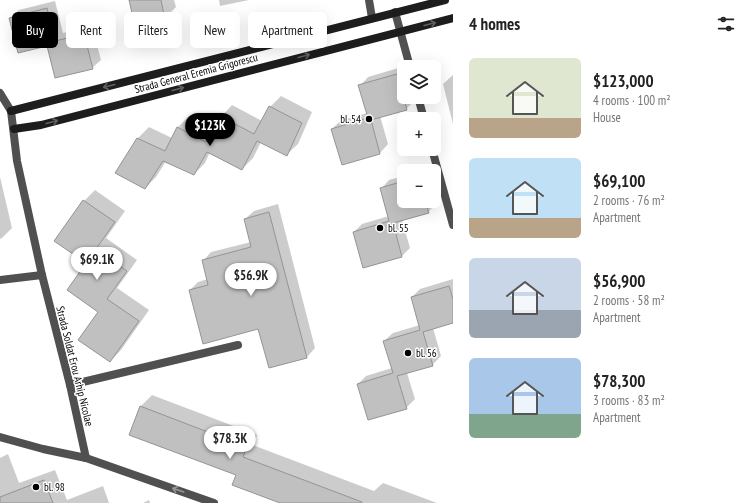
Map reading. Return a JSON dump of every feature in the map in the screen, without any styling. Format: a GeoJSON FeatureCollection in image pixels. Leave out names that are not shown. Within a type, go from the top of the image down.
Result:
{"type":"FeatureCollection","features":[{"type":"Feature","properties":{"kind":"street"},"geometry":{"type":"LineString","coordinates":[[369,0],[372,18]]}},
{"type":"Feature","properties":{"kind":"street","name":"Strada General Eremia Grigorescu"},"geometry":{"type":"LineString","coordinates":[[11,111],[445,0]]}},
{"type":"Feature","properties":{"kind":"street"},"geometry":{"type":"LineString","coordinates":[[395,12],[408,60]]}},
{"type":"Feature","properties":{"kind":"street","name":"Strada General Eremia Grigorescu"},"geometry":{"type":"LineString","coordinates":[[14,129],[41,125],[453,18]]}},
{"type":"Feature","properties":{"kind":"street","name":"Strada Soldat Erou Arhip Nicolae"},"geometry":{"type":"LineString","coordinates":[[0,93],[11,111],[14,129],[14,147],[17,161],[42,275],[70,385],[86,458]]}},
{"type":"Feature","properties":{"kind":"street"},"geometry":{"type":"LineString","coordinates":[[434,156],[453,225]]}},
{"type":"Feature","properties":{"kind":"street"},"geometry":{"type":"LineString","coordinates":[[0,280],[42,275]]}},
{"type":"Feature","properties":{"kind":"street"},"geometry":{"type":"LineString","coordinates":[[70,385],[238,345]]}},
{"type":"Feature","properties":{"kind":"street"},"geometry":{"type":"LineString","coordinates":[[0,437],[43,449],[86,458],[214,503]]}},
{"type":"Feature","properties":{"kind":"building"},"geometry":{"type":"Polygon","coordinates":[[[129,0],[161,0],[163,12],[132,12],[129,0]]]}},
{"type":"Feature","properties":{"kind":"building"},"geometry":{"type":"Polygon","coordinates":[[[47,8],[48,12],[32,12],[47,8]]]}},
{"type":"Feature","properties":{"kind":"building"},"geometry":{"type":"Polygon","coordinates":[[[12,17],[12,30],[9,18],[12,17]]]}},
{"type":"Feature","properties":{"kind":"building"},"geometry":{"type":"Polygon","coordinates":[[[66,38],[66,48],[88,48],[93,69],[55,78],[48,48],[58,48],[58,40],[66,38]]]}},
{"type":"Feature","properties":{"kind":"building"},"geometry":{"type":"Polygon","coordinates":[[[17,48],[39,48],[18,53],[17,48]]]}},
{"type":"Feature","properties":{"kind":"building","name":"bl. 54"},"geometry":{"type":"Polygon","coordinates":[[[397,74],[397,104],[405,104],[407,110],[371,120],[380,154],[342,165],[331,129],[368,118],[358,85],[397,74]]]}},
{"type":"Feature","properties":{"kind":"building"},"geometry":{"type":"Polygon","coordinates":[[[269,106],[302,123],[287,156],[257,141],[242,170],[207,152],[194,175],[163,161],[145,189],[115,173],[137,138],[165,151],[177,127],[206,142],[220,116],[254,134],[269,106]]]}},
{"type":"Feature","properties":{"kind":"building","name":"bl. 55"},"geometry":{"type":"Polygon","coordinates":[[[397,183],[397,208],[427,208],[429,213],[393,223],[402,257],[363,268],[353,232],[389,221],[380,188],[397,183]]]}},
{"type":"Feature","properties":{"kind":"building"},"geometry":{"type":"Polygon","coordinates":[[[83,200],[115,222],[96,249],[127,271],[107,299],[139,321],[110,362],[78,340],[98,312],[67,290],[86,263],[54,241],[83,200]]]}},
{"type":"Feature","properties":{"kind":"building"},"geometry":{"type":"Polygon","coordinates":[[[269,212],[307,358],[269,368],[258,329],[203,344],[189,290],[208,285],[202,260],[251,247],[244,219],[269,212]]]}},
{"type":"Feature","properties":{"kind":"building","name":"bl. 56"},"geometry":{"type":"Polygon","coordinates":[[[449,286],[453,299],[453,323],[423,332],[433,366],[397,376],[407,409],[368,420],[357,384],[393,373],[383,341],[420,330],[411,297],[449,286]]]}},
{"type":"Feature","properties":{"kind":"building"},"geometry":{"type":"Polygon","coordinates":[[[140,406],[247,447],[243,457],[362,503],[280,503],[232,485],[236,475],[129,435],[140,406]]]}},
{"type":"Feature","properties":{"kind":"building","name":"bl. 98"},"geometry":{"type":"Polygon","coordinates":[[[44,480],[53,503],[0,503],[0,497],[44,480]]]}},
{"type":"Feature","properties":{"kind":"place","name":"bl. 54"},"geometry":{"type":"Point","coordinates":[369,119]}},
{"type":"Feature","properties":{"kind":"place","name":"bl. 55"},"geometry":{"type":"Point","coordinates":[380,228]}},
{"type":"Feature","properties":{"kind":"place","name":"bl. 56"},"geometry":{"type":"Point","coordinates":[408,353]}},
{"type":"Feature","properties":{"kind":"place","name":"bl. 98"},"geometry":{"type":"Point","coordinates":[36,487]}}]}
